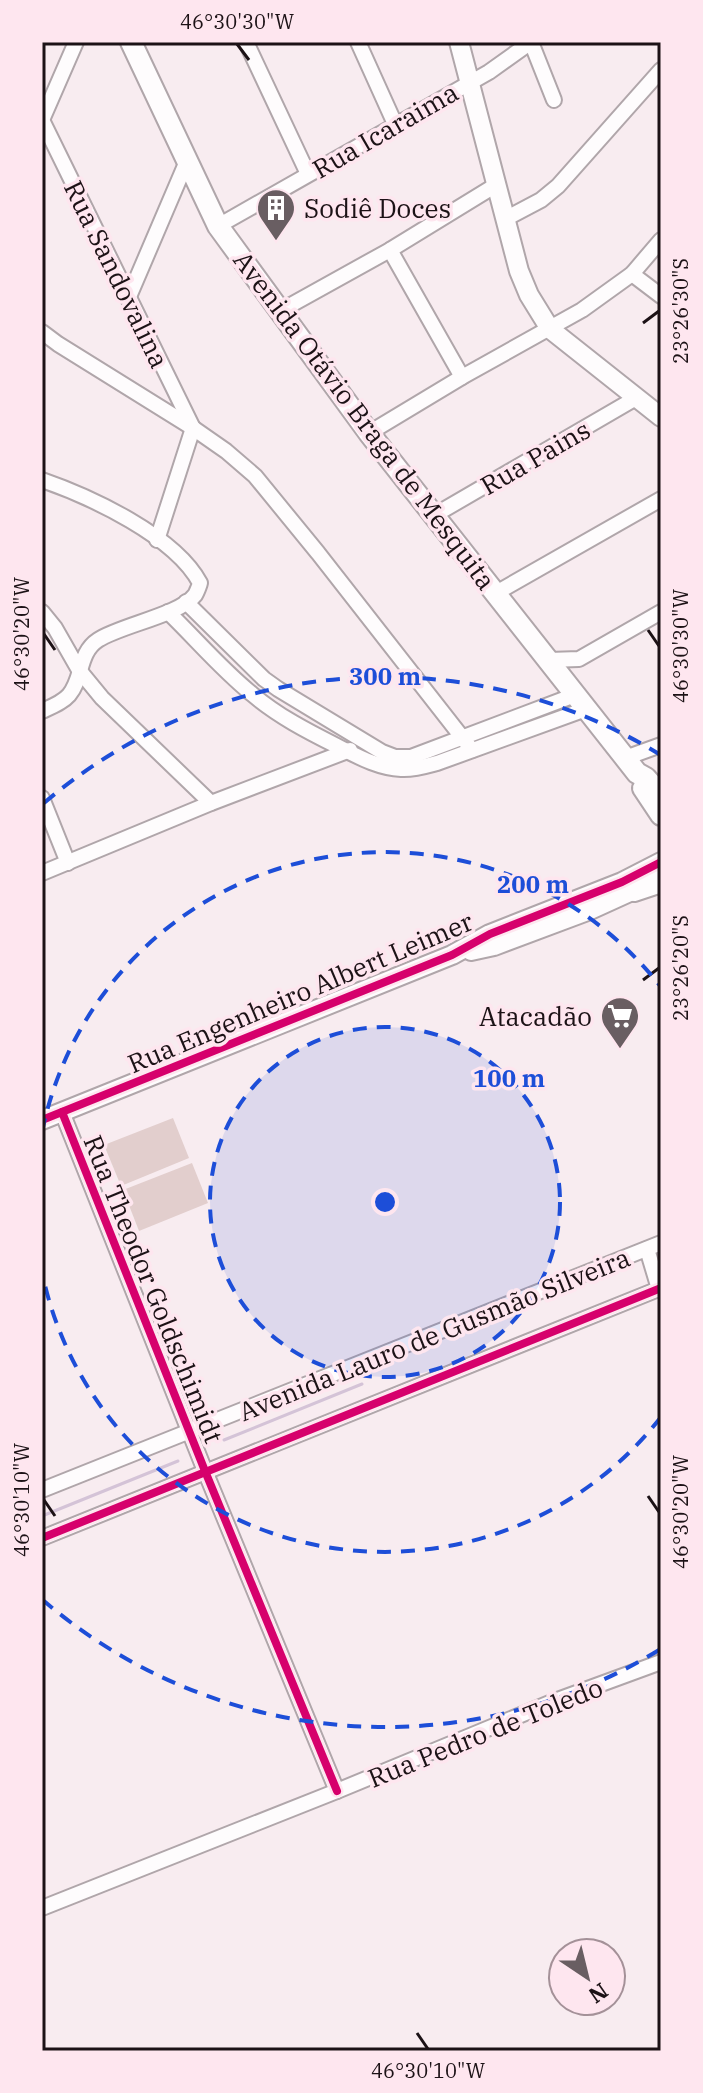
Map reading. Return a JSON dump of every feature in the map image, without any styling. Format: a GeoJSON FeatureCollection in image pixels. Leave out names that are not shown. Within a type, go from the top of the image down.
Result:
{"type":"FeatureCollection","features":[{"type":"Feature","properties":{"kind":"main road","name":"Avenida Otávio Braga de Mesquita"},"geometry":{"type":"LineString","coordinates":[[131,42],[218,226],[369,433],[631,766],[661,815]]}},
{"type":"Feature","properties":{"kind":"main road","name":"Avenida Otávio Braga de Mesquita"},"geometry":{"type":"LineString","coordinates":[[631,766],[661,795]]}},
{"type":"Feature","properties":{"kind":"main road"},"geometry":{"type":"LineString","coordinates":[[634,891],[661,882]]}},
{"type":"Feature","properties":{"kind":"street"},"geometry":{"type":"LineString","coordinates":[[42,120],[76,42]]}},
{"type":"Feature","properties":{"kind":"street"},"geometry":{"type":"LineString","coordinates":[[246,42],[308,174]]}},
{"type":"Feature","properties":{"kind":"street"},"geometry":{"type":"LineString","coordinates":[[358,42],[395,124]]}},
{"type":"Feature","properties":{"kind":"street"},"geometry":{"type":"LineString","coordinates":[[459,42],[519,271],[539,314],[550,329],[661,417]]}},
{"type":"Feature","properties":{"kind":"street"},"geometry":{"type":"LineString","coordinates":[[531,42],[554,100]]}},
{"type":"Feature","properties":{"kind":"street","name":"Rua Icaraima"},"geometry":{"type":"LineString","coordinates":[[218,226],[511,58],[531,42]]}},
{"type":"Feature","properties":{"kind":"street"},"geometry":{"type":"LineString","coordinates":[[505,219],[541,200],[558,186],[660,73]]}},
{"type":"Feature","properties":{"kind":"street","name":"Rua Sandovalina"},"geometry":{"type":"LineString","coordinates":[[42,120],[193,428]]}},
{"type":"Feature","properties":{"kind":"street"},"geometry":{"type":"LineString","coordinates":[[128,299],[187,161]]}},
{"type":"Feature","properties":{"kind":"street"},"geometry":{"type":"LineString","coordinates":[[280,311],[390,250],[496,185]]}},
{"type":"Feature","properties":{"kind":"street"},"geometry":{"type":"LineString","coordinates":[[369,433],[582,310],[632,274],[661,240]]}},
{"type":"Feature","properties":{"kind":"street"},"geometry":{"type":"LineString","coordinates":[[390,250],[462,377]]}},
{"type":"Feature","properties":{"kind":"street"},"geometry":{"type":"LineString","coordinates":[[632,274],[661,296]]}},
{"type":"Feature","properties":{"kind":"street"},"geometry":{"type":"LineString","coordinates":[[42,332],[193,428],[255,476],[301,530],[467,744]]}},
{"type":"Feature","properties":{"kind":"street","name":"Rua Pains"},"geometry":{"type":"LineString","coordinates":[[433,516],[636,398]]}},
{"type":"Feature","properties":{"kind":"street"},"geometry":{"type":"LineString","coordinates":[[157,540],[193,428]]}},
{"type":"Feature","properties":{"kind":"street"},"geometry":{"type":"LineString","coordinates":[[42,480],[125,517],[173,550],[200,583],[196,595],[186,602],[104,636],[91,645],[71,693],[42,711]]}},
{"type":"Feature","properties":{"kind":"street"},"geometry":{"type":"LineString","coordinates":[[496,593],[661,499]]}},
{"type":"Feature","properties":{"kind":"street"},"geometry":{"type":"LineString","coordinates":[[186,602],[264,679],[382,752],[402,758],[467,744]]}},
{"type":"Feature","properties":{"kind":"street"},"geometry":{"type":"LineString","coordinates":[[42,612],[79,670],[102,698],[211,803]]}},
{"type":"Feature","properties":{"kind":"street"},"geometry":{"type":"LineString","coordinates":[[168,612],[251,694],[298,726],[370,763],[400,769],[437,763],[467,744],[577,697],[579,659]]}},
{"type":"Feature","properties":{"kind":"street"},"geometry":{"type":"LineString","coordinates":[[549,660],[579,659],[661,612]]}},
{"type":"Feature","properties":{"kind":"street"},"geometry":{"type":"LineString","coordinates":[[42,873],[211,803],[348,751],[362,740]]}},
{"type":"Feature","properties":{"kind":"street"},"geometry":{"type":"LineString","coordinates":[[631,766],[661,747]]}},
{"type":"Feature","properties":{"kind":"street"},"geometry":{"type":"LineString","coordinates":[[42,798],[68,863]]}},
{"type":"Feature","properties":{"kind":"street","name":"Rua Engenheiro Albert Leimer"},"geometry":{"type":"LineString","coordinates":[[42,1120],[452,955],[490,934],[622,882],[661,862]]}},
{"type":"Feature","properties":{"kind":"street","name":"Rua Engenheiro Albert Leimer"},"geometry":{"type":"LineString","coordinates":[[452,955],[494,946],[590,910],[661,876]]}},
{"type":"Feature","properties":{"kind":"street","name":"Rua Theodor Goldschimidt"},"geometry":{"type":"LineString","coordinates":[[62,1112],[188,1430],[337,1791]]}},
{"type":"Feature","properties":{"kind":"street","name":"Avenida Lauro de Gusmão Silveira"},"geometry":{"type":"LineString","coordinates":[[42,1490],[654,1246],[660,1288],[42,1538]]}},
{"type":"Feature","properties":{"kind":"street","name":"Rua Pedro de Toledo"},"geometry":{"type":"LineString","coordinates":[[42,1908],[552,1702],[661,1662]]}},
{"type":"Feature","properties":{"kind":"shaded area"},"geometry":{"type":"Polygon","coordinates":[[[173,1118],[189,1158],[121,1186],[104,1145],[173,1118]]]}},
{"type":"Feature","properties":{"kind":"shaded area"},"geometry":{"type":"Polygon","coordinates":[[[192,1163],[208,1203],[139,1231],[123,1190],[192,1163]]]}},
{"type":"Feature","properties":{"kind":"waterway"},"geometry":{"type":"LineString","coordinates":[[224,1440],[362,1384]]}},
{"type":"Feature","properties":{"kind":"waterway"},"geometry":{"type":"LineString","coordinates":[[42,1516],[178,1461]]}},
{"type":"Feature","properties":{"kind":"cycle path"},"geometry":{"type":"LineString","coordinates":[[42,1120],[452,955],[490,934],[622,882],[661,862]]}},
{"type":"Feature","properties":{"kind":"cycle path"},"geometry":{"type":"LineString","coordinates":[[62,1112],[337,1791]]}},
{"type":"Feature","properties":{"kind":"cycle path"},"geometry":{"type":"LineString","coordinates":[[42,1538],[661,1288]]}},
{"type":"Feature","properties":{"kind":"place","name":"Sodiê Doces"},"geometry":{"type":"Point","coordinates":[276,242]}},
{"type":"Feature","properties":{"kind":"place","name":"Atacadão"},"geometry":{"type":"Point","coordinates":[620,1050]}}]}
